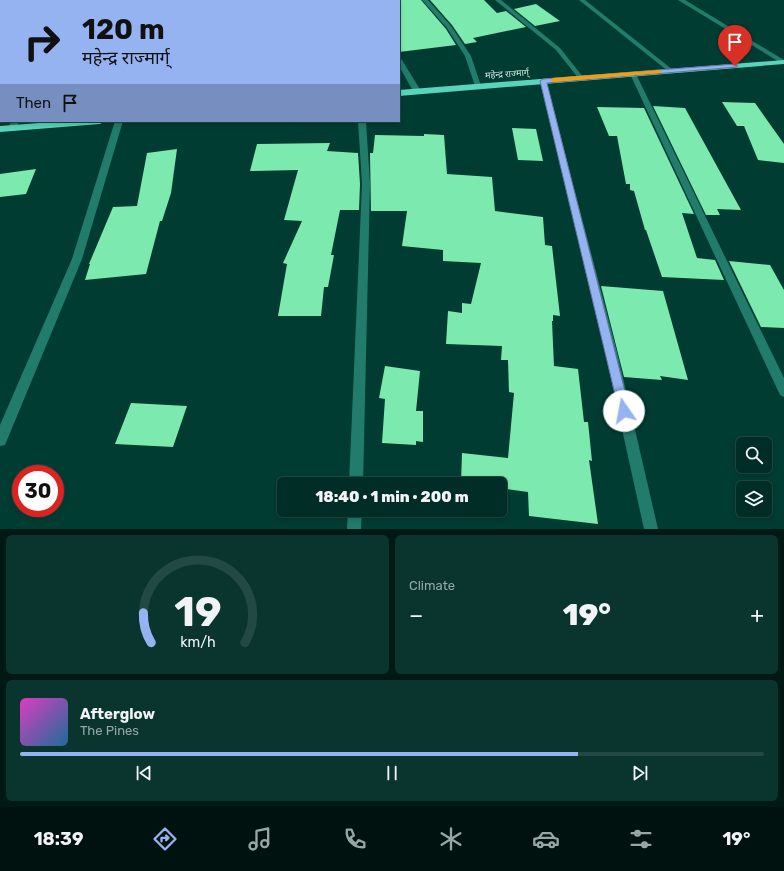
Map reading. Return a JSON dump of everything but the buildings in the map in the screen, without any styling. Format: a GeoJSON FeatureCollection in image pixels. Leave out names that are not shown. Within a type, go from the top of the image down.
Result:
{"type":"FeatureCollection","features":[{"type":"Feature","properties":{"kind":"highway","name":"महेन्द्र राज्मार्ग्"},"geometry":{"type":"LineString","coordinates":[[400,93],[783,62]]}},
{"type":"Feature","properties":{"kind":"highway"},"geometry":{"type":"LineString","coordinates":[[0,129],[14,124],[71,122]]}},
{"type":"Feature","properties":{"kind":"street"},"geometry":{"type":"LineString","coordinates":[[425,0],[449,27],[468,56],[478,86]]}},
{"type":"Feature","properties":{"kind":"street"},"geometry":{"type":"LineString","coordinates":[[498,0],[558,50],[581,78]]}},
{"type":"Feature","properties":{"kind":"street"},"geometry":{"type":"LineString","coordinates":[[582,0],[671,71]]}},
{"type":"Feature","properties":{"kind":"street"},"geometry":{"type":"LineString","coordinates":[[681,0],[783,62]]}},
{"type":"Feature","properties":{"kind":"street"},"geometry":{"type":"LineString","coordinates":[[400,62],[417,91]]}},
{"type":"Feature","properties":{"kind":"street"},"geometry":{"type":"LineString","coordinates":[[633,74],[784,391]]}},
{"type":"Feature","properties":{"kind":"street"},"geometry":{"type":"LineString","coordinates":[[543,81],[611,352],[651,529]]}},
{"type":"Feature","properties":{"kind":"street"},"geometry":{"type":"LineString","coordinates":[[0,440],[77,259],[119,122]]}},
{"type":"Feature","properties":{"kind":"street"},"geometry":{"type":"LineString","coordinates":[[356,477],[366,184],[362,122]]}},
{"type":"Feature","properties":{"kind":"street"},"geometry":{"type":"LineString","coordinates":[[354,529],[355,517]]}},
{"type":"Feature","properties":{"kind":"slow traffic"},"geometry":{"type":"LineString","coordinates":[[553,80],[659,72]]}},
{"type":"Feature","properties":{"kind":"route"},"geometry":{"type":"LineString","coordinates":[[624,411],[608,337],[543,81],[735,66]]}}]}
